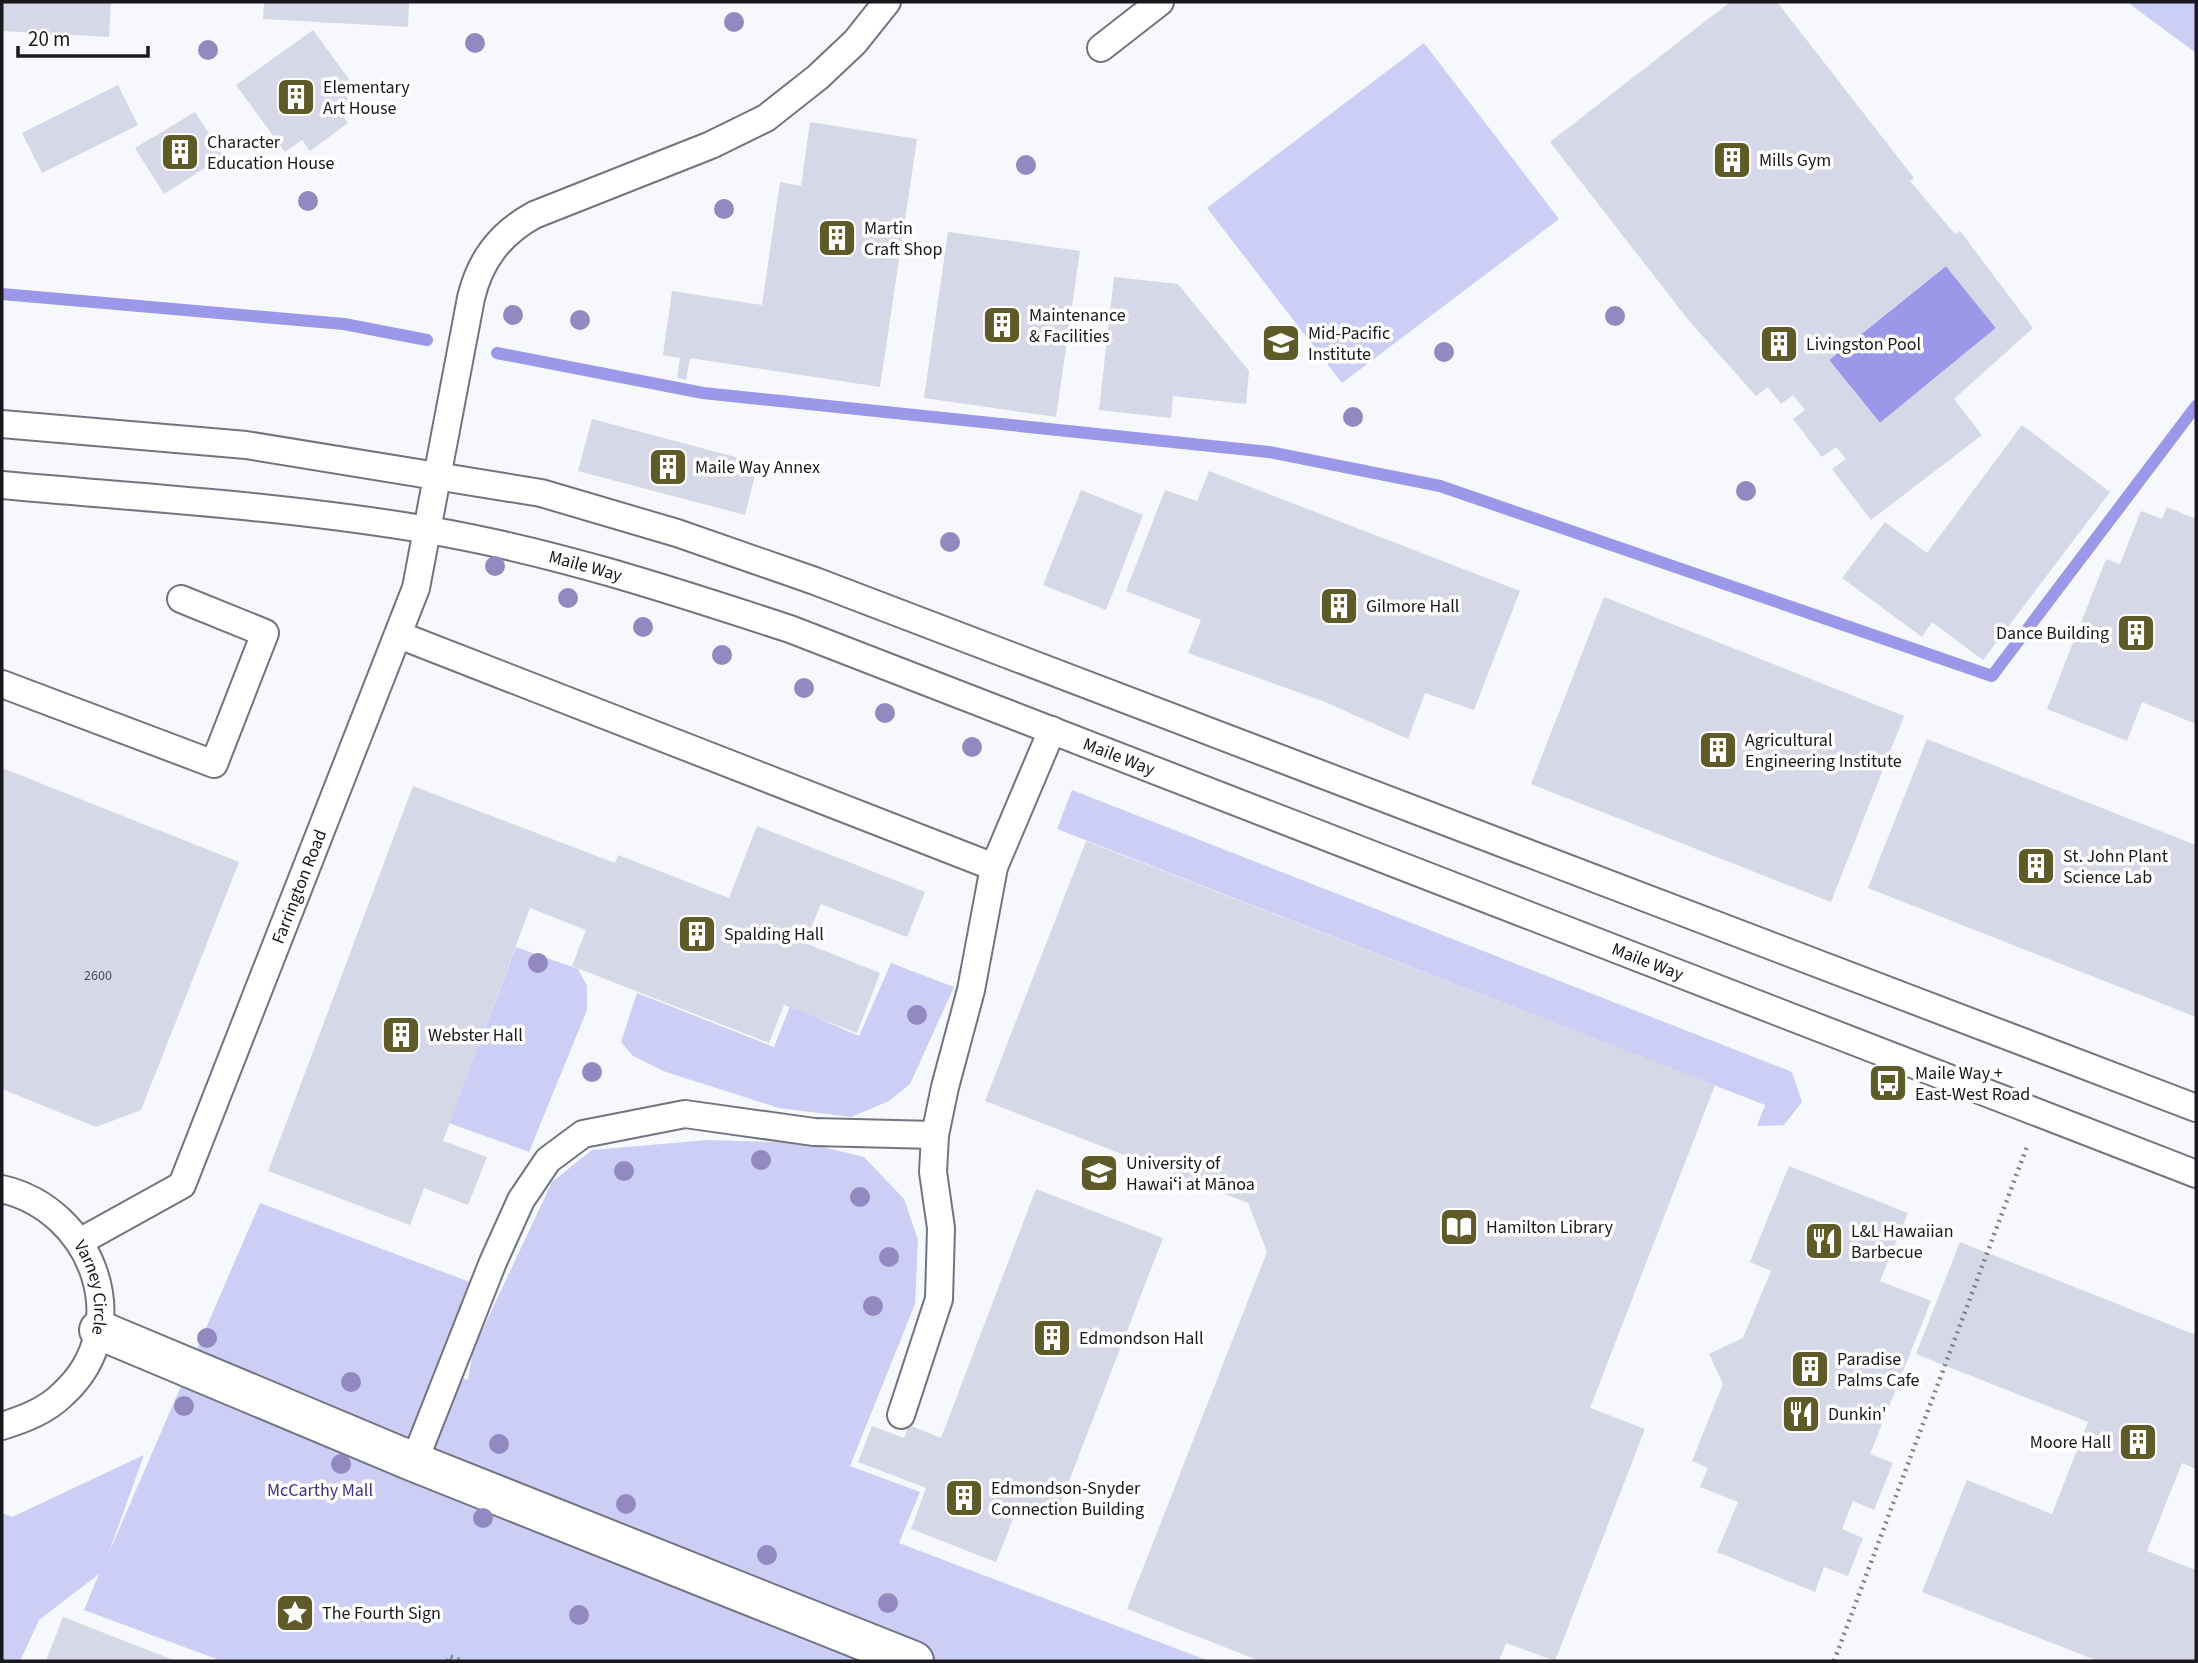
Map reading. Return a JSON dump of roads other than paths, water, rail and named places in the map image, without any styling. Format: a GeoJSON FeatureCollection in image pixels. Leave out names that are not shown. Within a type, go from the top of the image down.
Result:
{"type":"FeatureCollection","features":[{"type":"Feature","properties":{"kind":"street"},"geometry":{"type":"LineString","coordinates":[[99,1330],[414,1462],[914,1661]]}},
{"type":"Feature","properties":{"kind":"lane","name":"Farrington Road"},"geometry":{"type":"LineString","coordinates":[[81,1241],[182,1185],[416,588],[474,283],[497,243],[534,215],[711,145],[766,118],[818,78],[855,42],[887,2]]}},
{"type":"Feature","properties":{"kind":"lane"},"geometry":{"type":"LineString","coordinates":[[1101,48],[1160,2]]}},
{"type":"Feature","properties":{"kind":"lane"},"geometry":{"type":"LineString","coordinates":[[2,424],[246,445],[437,474],[541,493],[677,533],[815,581],[2196,1108]]}},
{"type":"Feature","properties":{"kind":"lane","name":"Maile Way"},"geometry":{"type":"LineString","coordinates":[[2,485],[240,506],[426,530],[523,549],[661,586],[790,629],[2196,1174]]}},
{"type":"Feature","properties":{"kind":"lane"},"geometry":{"type":"LineString","coordinates":[[2,684],[214,764],[265,633],[181,599]]}},
{"type":"Feature","properties":{"kind":"lane"},"geometry":{"type":"LineString","coordinates":[[399,635],[994,867]]}},
{"type":"Feature","properties":{"kind":"lane"},"geometry":{"type":"LineString","coordinates":[[901,1415],[939,1299],[942,1228],[933,1172],[935,1135],[971,990],[994,867],[1052,730]]}},
{"type":"Feature","properties":{"kind":"lane"},"geometry":{"type":"LineString","coordinates":[[414,1462],[493,1262],[521,1200],[548,1160],[583,1134],[685,1114],[814,1132],[935,1135]]}},
{"type":"Feature","properties":{"kind":"lane","name":"Varney Circle"},"geometry":{"type":"LineString","coordinates":[[2,1189],[23,1194],[55,1213],[81,1241],[94,1269],[100,1299],[99,1330],[86,1364],[64,1394],[35,1415],[2,1426]]}},
{"type":"Feature","properties":{"kind":"waterway"},"geometry":{"type":"LineString","coordinates":[[2,294],[344,324],[427,340]]}},
{"type":"Feature","properties":{"kind":"waterway"},"geometry":{"type":"LineString","coordinates":[[497,353],[703,393],[1269,452],[1440,486],[1992,676],[2196,406]]}},
{"type":"Feature","properties":{"kind":"place","name":"Elementary Art House"},"geometry":{"type":"Point","coordinates":[296,97]}},
{"type":"Feature","properties":{"kind":"place","name":"Character Education House"},"geometry":{"type":"Point","coordinates":[180,152]}},
{"type":"Feature","properties":{"kind":"place","name":"Mills Gym"},"geometry":{"type":"Point","coordinates":[1732,160]}},
{"type":"Feature","properties":{"kind":"place","name":"Martin Craft Shop"},"geometry":{"type":"Point","coordinates":[837,238]}},
{"type":"Feature","properties":{"kind":"place","name":"Maintenance & Facilities"},"geometry":{"type":"Point","coordinates":[1002,325]}},
{"type":"Feature","properties":{"kind":"place","name":"Mid-Pacific Institute"},"geometry":{"type":"Point","coordinates":[1281,343]}},
{"type":"Feature","properties":{"kind":"place","name":"Livingston Pool"},"geometry":{"type":"Point","coordinates":[1779,344]}},
{"type":"Feature","properties":{"kind":"place","name":"Maile Way Annex"},"geometry":{"type":"Point","coordinates":[668,467]}},
{"type":"Feature","properties":{"kind":"place","name":"Gilmore Hall"},"geometry":{"type":"Point","coordinates":[1339,606]}},
{"type":"Feature","properties":{"kind":"place","name":"Dance Building"},"geometry":{"type":"Point","coordinates":[2136,633]}},
{"type":"Feature","properties":{"kind":"place","name":"Agricultural Engineering Institute"},"geometry":{"type":"Point","coordinates":[1718,750]}},
{"type":"Feature","properties":{"kind":"place","name":"St. John Plant Science Lab"},"geometry":{"type":"Point","coordinates":[2036,866]}},
{"type":"Feature","properties":{"kind":"place","name":"Spalding Hall"},"geometry":{"type":"Point","coordinates":[697,934]}},
{"type":"Feature","properties":{"kind":"place","name":"Webster Hall"},"geometry":{"type":"Point","coordinates":[401,1035]}},
{"type":"Feature","properties":{"kind":"place","name":"Maile Way + East-West Road"},"geometry":{"type":"Point","coordinates":[1888,1083]}},
{"type":"Feature","properties":{"kind":"place","name":"University of Hawaiʻi at Mānoa"},"geometry":{"type":"Point","coordinates":[1099,1173]}},
{"type":"Feature","properties":{"kind":"place","name":"Hamilton Library"},"geometry":{"type":"Point","coordinates":[1459,1227]}},
{"type":"Feature","properties":{"kind":"place","name":"L&L Hawaiian Barbecue"},"geometry":{"type":"Point","coordinates":[1824,1241]}},
{"type":"Feature","properties":{"kind":"place","name":"Edmondson Hall"},"geometry":{"type":"Point","coordinates":[1052,1338]}},
{"type":"Feature","properties":{"kind":"place","name":"Paradise Palms Cafe"},"geometry":{"type":"Point","coordinates":[1810,1369]}},
{"type":"Feature","properties":{"kind":"place","name":"Dunkin'"},"geometry":{"type":"Point","coordinates":[1801,1414]}},
{"type":"Feature","properties":{"kind":"place","name":"Moore Hall"},"geometry":{"type":"Point","coordinates":[2138,1442]}},
{"type":"Feature","properties":{"kind":"place","name":"Edmondson-Snyder Connection Building"},"geometry":{"type":"Point","coordinates":[964,1498]}},
{"type":"Feature","properties":{"kind":"place","name":"The Fourth Sign"},"geometry":{"type":"Point","coordinates":[295,1613]}},
{"type":"Feature","properties":{"kind":"park label","name":"McCarthy Mall"},"geometry":{"type":"Point","coordinates":[320,1490]}}]}
